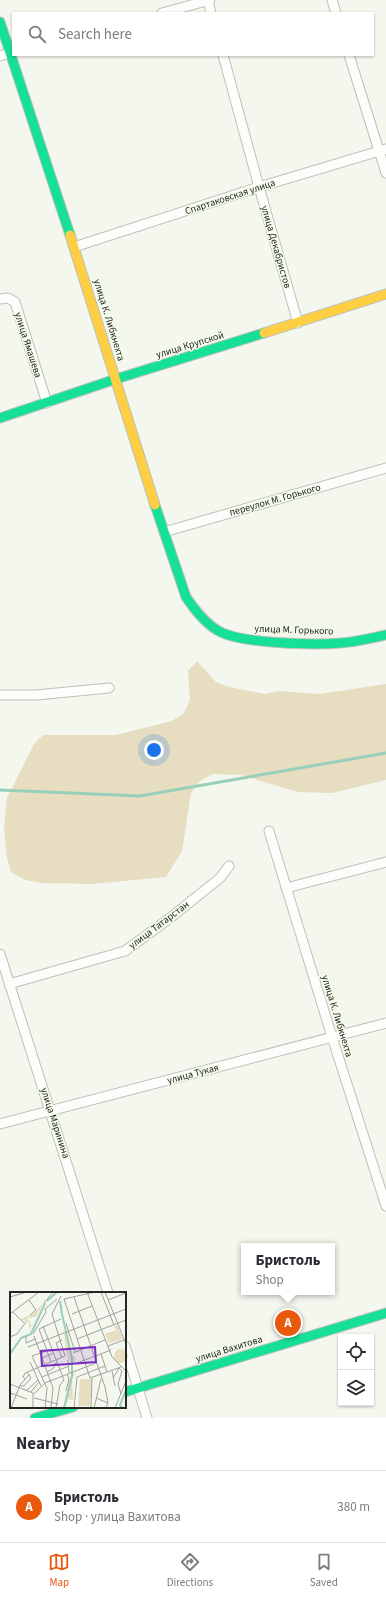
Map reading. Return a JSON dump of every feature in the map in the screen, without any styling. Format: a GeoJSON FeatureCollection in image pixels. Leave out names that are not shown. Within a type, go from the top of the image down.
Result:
{"type":"FeatureCollection","features":[{"type":"Feature","properties":{"kind":"street"},"geometry":{"type":"LineString","coordinates":[[166,12],[209,0],[211,12]]}},
{"type":"Feature","properties":{"kind":"street"},"geometry":{"type":"LineString","coordinates":[[332,0],[336,12]]}},
{"type":"Feature","properties":{"kind":"street","name":"улица К. Либкнехта"},"geometry":{"type":"LineString","coordinates":[[0,22],[186,597],[205,621]]}},
{"type":"Feature","properties":{"kind":"street"},"geometry":{"type":"LineString","coordinates":[[0,56],[11,53]]}},
{"type":"Feature","properties":{"kind":"street","name":"улица Декабристов"},"geometry":{"type":"LineString","coordinates":[[223,56],[298,323]]}},
{"type":"Feature","properties":{"kind":"street"},"geometry":{"type":"LineString","coordinates":[[349,56],[382,150],[386,173]]}},
{"type":"Feature","properties":{"kind":"street","name":"Спартаковская улица"},"geometry":{"type":"LineString","coordinates":[[74,247],[259,187],[382,150]]}},
{"type":"Feature","properties":{"kind":"street","name":"улица Крупской"},"geometry":{"type":"LineString","coordinates":[[0,418],[116,379],[298,323],[386,294]]}},
{"type":"Feature","properties":{"kind":"street","name":"улица Ямашева"},"geometry":{"type":"LineString","coordinates":[[0,299],[8,298],[15,302],[47,403]]}},
{"type":"Feature","properties":{"kind":"street","name":"переулок М. Горького"},"geometry":{"type":"LineString","coordinates":[[164,532],[386,468]]}},
{"type":"Feature","properties":{"kind":"street","name":"улица М. Горького"},"geometry":{"type":"LineString","coordinates":[[205,621],[224,634],[251,640],[318,644],[342,643],[386,635]]}},
{"type":"Feature","properties":{"kind":"street"},"geometry":{"type":"LineString","coordinates":[[0,695],[36,695],[109,688]]}},
{"type":"Feature","properties":{"kind":"street","name":"улица К. Либкнехта"},"geometry":{"type":"LineString","coordinates":[[269,831],[332,1037],[386,1206]]}},
{"type":"Feature","properties":{"kind":"street"},"geometry":{"type":"LineString","coordinates":[[286,888],[386,862]]}},
{"type":"Feature","properties":{"kind":"street","name":"улица Татарстан"},"geometry":{"type":"LineString","coordinates":[[9,984],[125,951],[170,918],[220,878],[229,866]]}},
{"type":"Feature","properties":{"kind":"street","name":"улица Маринина"},"geometry":{"type":"LineString","coordinates":[[0,954],[108,1292]]}},
{"type":"Feature","properties":{"kind":"street","name":"улица Тукая"},"geometry":{"type":"LineString","coordinates":[[0,1124],[386,1023]]}},
{"type":"Feature","properties":{"kind":"street","name":"улица Вахитова"},"geometry":{"type":"LineString","coordinates":[[126,1392],[386,1313]]}},
{"type":"Feature","properties":{"kind":"street"},"geometry":{"type":"LineString","coordinates":[[126,1349],[147,1418]]}},
{"type":"Feature","properties":{"kind":"street"},"geometry":{"type":"LineString","coordinates":[[35,1418],[70,1408]]}},
{"type":"Feature","properties":{"kind":"shaded area"},"geometry":{"type":"Polygon","coordinates":[[[197,661],[216,682],[229,687],[265,694],[279,691],[320,694],[386,684],[386,780],[332,793],[298,792],[241,775],[213,774],[200,781],[191,793],[182,851],[166,877],[91,884],[41,883],[25,880],[11,872],[7,858],[4,828],[7,798],[34,744],[43,735],[116,735],[172,721],[184,713],[190,700],[188,671],[197,661]]]}},
{"type":"Feature","properties":{"kind":"waterway"},"geometry":{"type":"LineString","coordinates":[[0,790],[140,796],[386,753]]}},
{"type":"Feature","properties":{"kind":"traffic: fast"},"geometry":{"type":"LineString","coordinates":[[0,22],[70,235]]}},
{"type":"Feature","properties":{"kind":"traffic: fast"},"geometry":{"type":"LineString","coordinates":[[0,418],[116,379],[264,333]]}},
{"type":"Feature","properties":{"kind":"traffic: fast"},"geometry":{"type":"LineString","coordinates":[[155,505],[186,597],[200,615],[217,630],[227,635],[259,641],[329,644],[358,641],[386,635]]}},
{"type":"Feature","properties":{"kind":"traffic: fast"},"geometry":{"type":"LineString","coordinates":[[126,1392],[386,1313]]}},
{"type":"Feature","properties":{"kind":"traffic: fast"},"geometry":{"type":"LineString","coordinates":[[35,1418],[70,1408]]}},
{"type":"Feature","properties":{"kind":"traffic: slow"},"geometry":{"type":"LineString","coordinates":[[70,235],[155,505]]}},
{"type":"Feature","properties":{"kind":"traffic: slow"},"geometry":{"type":"LineString","coordinates":[[264,333],[386,294]]}},
{"type":"Feature","properties":{"kind":"place","name":"Бристоль"},"geometry":{"type":"Point","coordinates":[288,1323]}}]}
